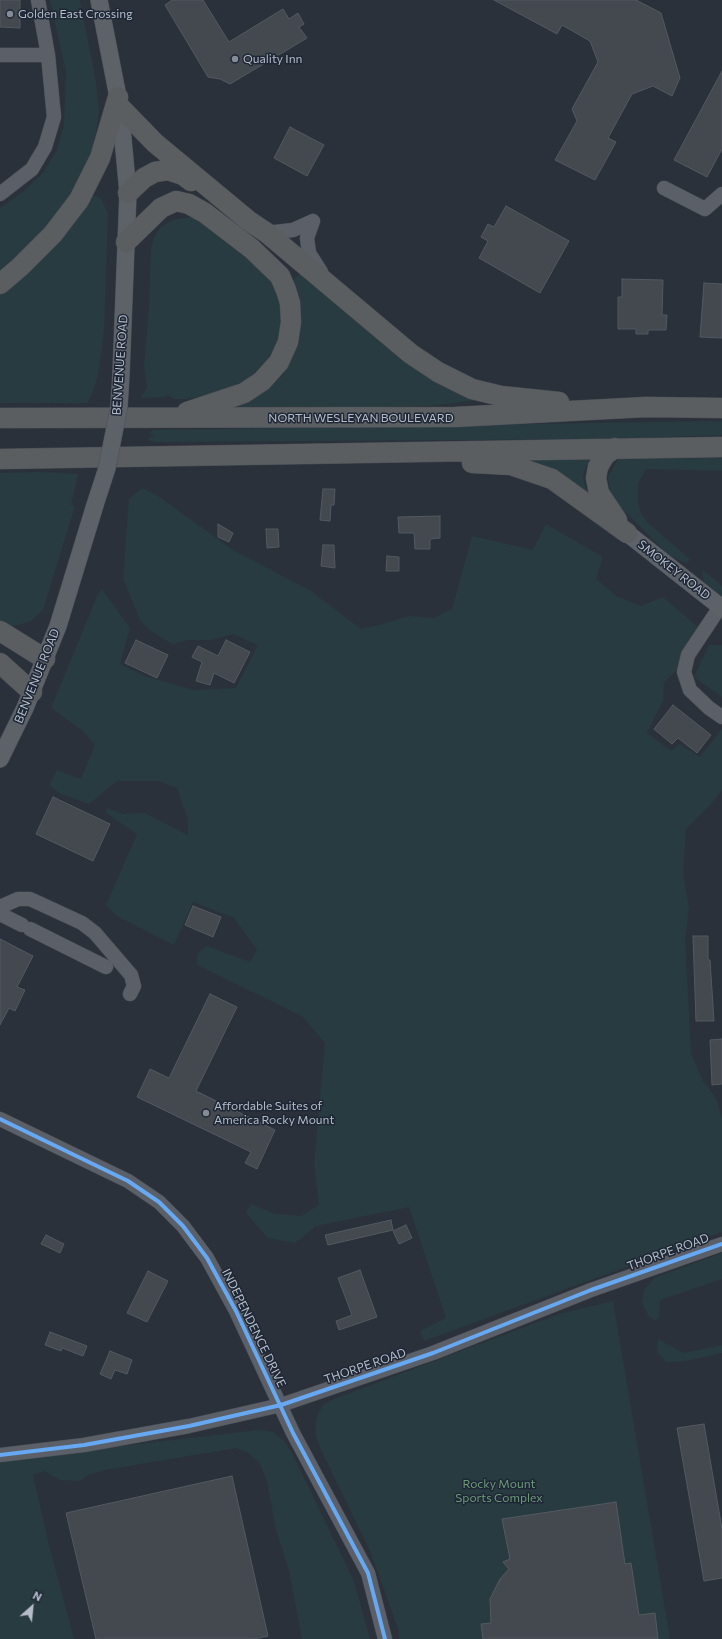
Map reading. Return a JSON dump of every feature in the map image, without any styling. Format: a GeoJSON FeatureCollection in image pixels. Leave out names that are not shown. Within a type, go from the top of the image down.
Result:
{"type":"FeatureCollection","features":[{"type":"Feature","properties":{"kind":"highway"},"geometry":{"type":"LineString","coordinates":[[119,102],[155,144],[266,233],[411,354],[438,372],[472,389],[501,396],[624,409]]}},
{"type":"Feature","properties":{"kind":"highway"},"geometry":{"type":"LineString","coordinates":[[0,284],[20,267],[53,234],[79,200],[100,158],[119,102]]}},
{"type":"Feature","properties":{"kind":"highway"},"geometry":{"type":"LineString","coordinates":[[128,193],[144,178],[155,172],[168,170],[183,174],[220,204],[249,220]]}},
{"type":"Feature","properties":{"kind":"highway"},"geometry":{"type":"LineString","coordinates":[[126,242],[161,208],[176,201],[189,204],[205,213],[269,264],[280,276],[290,303],[291,322],[288,342],[279,362],[262,381],[244,393],[168,418]]}},
{"type":"Feature","properties":{"kind":"highway","name":"NORTH WESLEYAN BOULEVARD"},"geometry":{"type":"LineString","coordinates":[[0,418],[456,417],[659,407],[722,408]]}},
{"type":"Feature","properties":{"kind":"highway"},"geometry":{"type":"LineString","coordinates":[[0,459],[722,447]]}},
{"type":"Feature","properties":{"kind":"highway"},"geometry":{"type":"LineString","coordinates":[[616,448],[605,455],[598,467],[596,478],[599,492],[627,533]]}},
{"type":"Feature","properties":{"kind":"highway"},"geometry":{"type":"LineString","coordinates":[[354,453],[518,466],[552,479],[627,533]]}},
{"type":"Feature","properties":{"kind":"highway"},"geometry":{"type":"LineString","coordinates":[[0,631],[45,659]]}},
{"type":"Feature","properties":{"kind":"highway"},"geometry":{"type":"LineString","coordinates":[[0,663],[32,692]]}},
{"type":"Feature","properties":{"kind":"main road","name":"BENVENUE ROAD"},"geometry":{"type":"LineString","coordinates":[[0,759],[32,692],[58,626],[107,468],[118,406],[121,374],[128,193],[119,102],[99,0]]}},
{"type":"Feature","properties":{"kind":"main road","name":"SMOKEY ROAD"},"geometry":{"type":"LineString","coordinates":[[627,533],[721,607]]}},
{"type":"Feature","properties":{"kind":"street"},"geometry":{"type":"LineString","coordinates":[[0,194],[32,169],[45,146],[54,117],[48,55],[38,0]]}},
{"type":"Feature","properties":{"kind":"street"},"geometry":{"type":"LineString","coordinates":[[0,55],[48,55]]}},
{"type":"Feature","properties":{"kind":"street"},"geometry":{"type":"LineString","coordinates":[[664,188],[705,210],[722,194]]}},
{"type":"Feature","properties":{"kind":"street"},"geometry":{"type":"LineString","coordinates":[[266,233],[293,230],[312,221],[307,238],[309,253],[335,291]]}},
{"type":"Feature","properties":{"kind":"street"},"geometry":{"type":"LineString","coordinates":[[721,607],[688,655],[684,672],[690,690],[708,708],[722,717]]}},
{"type":"Feature","properties":{"kind":"street"},"geometry":{"type":"LineString","coordinates":[[0,907],[18,899],[30,899],[82,924],[95,933],[131,975],[134,981],[134,986],[130,994]]}},
{"type":"Feature","properties":{"kind":"street"},"geometry":{"type":"LineString","coordinates":[[0,914],[106,967]]}},
{"type":"Feature","properties":{"kind":"street","name":"INDEPENDENCE DRIVE"},"geometry":{"type":"LineString","coordinates":[[0,1119],[128,1181],[159,1202],[183,1226],[207,1258],[236,1311],[293,1433],[336,1517],[368,1573],[385,1639]]}},
{"type":"Feature","properties":{"kind":"street","name":"THORPE ROAD"},"geometry":{"type":"LineString","coordinates":[[0,1455],[84,1445],[189,1426],[281,1405],[434,1353],[591,1290],[722,1244]]}},
{"type":"Feature","properties":{"kind":"green space"},"geometry":{"type":"Polygon","coordinates":[[[50,0],[80,0],[96,82],[99,109],[96,133],[90,157],[71,203],[0,274],[0,208],[24,191],[43,173],[57,150],[64,125],[66,72],[50,0]]]}},
{"type":"Feature","properties":{"kind":"green space"},"geometry":{"type":"Polygon","coordinates":[[[93,195],[101,198],[108,214],[104,331],[98,376],[92,394],[87,403],[0,403],[0,289],[35,265],[76,222],[93,195]]]}},
{"type":"Feature","properties":{"kind":"green space"},"geometry":{"type":"Polygon","coordinates":[[[189,217],[200,219],[238,248],[269,276],[280,297],[283,319],[278,343],[265,364],[245,380],[227,389],[206,396],[185,399],[174,399],[168,395],[164,397],[141,398],[147,387],[144,367],[149,308],[151,248],[154,238],[160,228],[173,220],[189,217]]]}},
{"type":"Feature","properties":{"kind":"green space"},"geometry":{"type":"Polygon","coordinates":[[[301,272],[478,400],[429,406],[224,410],[265,391],[282,376],[293,357],[300,336],[301,316],[299,295],[292,281],[301,272]]]}},
{"type":"Feature","properties":{"kind":"green space"},"geometry":{"type":"Polygon","coordinates":[[[722,421],[722,435],[615,439],[155,442],[147,439],[155,436],[149,434],[153,430],[722,421]]]}},
{"type":"Feature","properties":{"kind":"green space"},"geometry":{"type":"Polygon","coordinates":[[[722,456],[722,471],[646,469],[638,484],[638,503],[641,513],[648,523],[691,560],[685,563],[669,555],[612,499],[608,477],[615,464],[621,457],[722,456]]]}},
{"type":"Feature","properties":{"kind":"green space"},"geometry":{"type":"Polygon","coordinates":[[[514,458],[593,458],[586,466],[583,476],[585,486],[595,501],[514,458]]]}},
{"type":"Feature","properties":{"kind":"green space"},"geometry":{"type":"Polygon","coordinates":[[[39,472],[78,474],[71,505],[75,506],[43,610],[31,621],[15,626],[2,625],[0,624],[0,473],[39,472]]]}},
{"type":"Feature","properties":{"kind":"green space"},"geometry":{"type":"Polygon","coordinates":[[[142,488],[158,496],[233,550],[311,591],[361,629],[409,616],[434,618],[452,609],[472,536],[533,550],[546,524],[603,557],[596,579],[618,597],[641,606],[663,597],[699,628],[683,664],[664,682],[663,701],[647,733],[671,751],[679,744],[700,757],[722,729],[722,790],[711,804],[686,829],[683,873],[689,908],[685,940],[691,1053],[702,1079],[717,1100],[722,1119],[722,1232],[424,1341],[420,1331],[446,1318],[409,1207],[316,1226],[295,1243],[268,1238],[246,1213],[251,1204],[275,1214],[301,1216],[319,1205],[314,1164],[325,1043],[302,1016],[197,965],[197,954],[207,946],[250,962],[257,950],[234,918],[193,902],[174,945],[117,916],[106,905],[137,834],[105,812],[107,808],[123,814],[145,813],[188,835],[188,820],[177,788],[159,781],[117,781],[89,804],[61,794],[49,785],[57,770],[81,779],[95,745],[83,731],[51,708],[98,594],[102,589],[130,628],[120,664],[144,676],[194,690],[236,688],[258,645],[233,634],[211,640],[188,640],[172,644],[149,630],[140,620],[123,578],[129,499],[142,488]]]}},
{"type":"Feature","properties":{"kind":"green space"},"geometry":{"type":"Polygon","coordinates":[[[703,570],[722,586],[722,596],[704,582],[702,574],[703,570]]]}},
{"type":"Feature","properties":{"kind":"green space"},"geometry":{"type":"Polygon","coordinates":[[[709,645],[722,645],[722,697],[694,677],[709,645]]]}},
{"type":"Feature","properties":{"kind":"green space"},"geometry":{"type":"Polygon","coordinates":[[[722,1253],[722,1279],[660,1300],[659,1318],[655,1320],[649,1317],[642,1303],[644,1290],[654,1278],[722,1253]]]}},
{"type":"Feature","properties":{"kind":"green space","name":"Rocky Mount Sports Complex"},"geometry":{"type":"Polygon","coordinates":[[[613,1301],[670,1639],[399,1639],[399,1631],[370,1551],[321,1450],[316,1436],[315,1423],[323,1405],[334,1399],[559,1314],[613,1301]]]}},
{"type":"Feature","properties":{"kind":"green space"},"geometry":{"type":"Polygon","coordinates":[[[658,1339],[684,1353],[722,1345],[722,1353],[686,1361],[666,1362],[657,1352],[658,1339]]]}},
{"type":"Feature","properties":{"kind":"green space"},"geometry":{"type":"Polygon","coordinates":[[[259,1430],[273,1432],[284,1441],[292,1453],[354,1581],[370,1639],[302,1639],[289,1570],[276,1530],[267,1481],[259,1462],[247,1452],[236,1448],[105,1470],[88,1475],[80,1481],[60,1480],[44,1471],[33,1475],[49,1545],[74,1639],[0,1639],[0,1460],[259,1430]]]}},
{"type":"Feature","properties":{"kind":"building","name":"Golden East Crossing"},"geometry":{"type":"Polygon","coordinates":[[[0,0],[20,0],[20,28],[0,27],[0,0]]]}},
{"type":"Feature","properties":{"kind":"building","name":"Quality Inn"},"geometry":{"type":"Polygon","coordinates":[[[172,0],[203,0],[229,42],[283,9],[289,19],[298,13],[304,24],[299,27],[307,38],[230,84],[220,79],[208,77],[165,5],[172,0]]]}},
{"type":"Feature","properties":{"kind":"building"},"geometry":{"type":"Polygon","coordinates":[[[494,0],[636,0],[661,13],[680,78],[672,96],[653,86],[632,94],[608,138],[616,142],[595,180],[555,160],[577,121],[572,109],[598,62],[590,41],[562,25],[557,34],[494,0]]]}},
{"type":"Feature","properties":{"kind":"building"},"geometry":{"type":"Polygon","coordinates":[[[722,71],[722,149],[707,177],[674,160],[722,71]]]}},
{"type":"Feature","properties":{"kind":"building"},"geometry":{"type":"Polygon","coordinates":[[[290,127],[324,145],[307,176],[274,158],[290,127]]]}},
{"type":"Feature","properties":{"kind":"building"},"geometry":{"type":"Polygon","coordinates":[[[506,206],[569,241],[540,293],[479,258],[488,241],[481,237],[488,224],[494,227],[506,206]]]}},
{"type":"Feature","properties":{"kind":"building"},"geometry":{"type":"Polygon","coordinates":[[[622,279],[663,280],[662,315],[667,315],[666,330],[648,330],[648,334],[636,334],[636,329],[618,329],[618,297],[622,297],[622,279]]]}},
{"type":"Feature","properties":{"kind":"building"},"geometry":{"type":"Polygon","coordinates":[[[704,283],[722,284],[722,338],[700,337],[704,283]]]}},
{"type":"Feature","properties":{"kind":"building"},"geometry":{"type":"Polygon","coordinates":[[[323,489],[335,489],[334,505],[331,505],[330,521],[320,520],[323,489]]]}},
{"type":"Feature","properties":{"kind":"building"},"geometry":{"type":"Polygon","coordinates":[[[440,516],[440,538],[430,539],[430,549],[415,549],[414,533],[399,533],[398,517],[440,516]]]}},
{"type":"Feature","properties":{"kind":"building"},"geometry":{"type":"Polygon","coordinates":[[[218,524],[233,533],[229,542],[218,537],[218,524]]]}},
{"type":"Feature","properties":{"kind":"building"},"geometry":{"type":"Polygon","coordinates":[[[266,529],[278,529],[279,547],[267,548],[266,529]]]}},
{"type":"Feature","properties":{"kind":"building"},"geometry":{"type":"Polygon","coordinates":[[[323,545],[334,545],[335,568],[321,566],[323,545]]]}},
{"type":"Feature","properties":{"kind":"building"},"geometry":{"type":"Polygon","coordinates":[[[387,556],[399,557],[399,571],[386,571],[387,556]]]}},
{"type":"Feature","properties":{"kind":"building"},"geometry":{"type":"Polygon","coordinates":[[[136,640],[168,655],[157,678],[125,663],[136,640]]]}},
{"type":"Feature","properties":{"kind":"building"},"geometry":{"type":"Polygon","coordinates":[[[226,640],[250,652],[234,683],[214,673],[210,685],[196,681],[202,662],[192,657],[198,646],[218,656],[226,640]]]}},
{"type":"Feature","properties":{"kind":"building"},"geometry":{"type":"Polygon","coordinates":[[[673,705],[711,735],[697,753],[678,738],[672,744],[654,729],[673,705]]]}},
{"type":"Feature","properties":{"kind":"building"},"geometry":{"type":"Polygon","coordinates":[[[53,797],[110,824],[93,861],[36,834],[53,797]]]}},
{"type":"Feature","properties":{"kind":"building"},"geometry":{"type":"Polygon","coordinates":[[[193,906],[221,917],[213,937],[185,925],[193,906]]]}},
{"type":"Feature","properties":{"kind":"building"},"geometry":{"type":"Polygon","coordinates":[[[693,936],[708,936],[708,960],[710,960],[714,1021],[696,1021],[693,936]]]}},
{"type":"Feature","properties":{"kind":"building"},"geometry":{"type":"Polygon","coordinates":[[[0,939],[33,956],[17,987],[25,990],[15,1011],[9,1008],[0,1025],[0,939]]]}},
{"type":"Feature","properties":{"kind":"building","name":"Affordable Suites of America Rocky Mount"},"geometry":{"type":"Polygon","coordinates":[[[210,994],[237,1007],[196,1091],[275,1130],[257,1169],[245,1163],[251,1152],[137,1097],[150,1069],[169,1078],[210,994]]]}},
{"type":"Feature","properties":{"kind":"building"},"geometry":{"type":"Polygon","coordinates":[[[722,1039],[722,1084],[712,1085],[710,1040],[722,1039]]]}},
{"type":"Feature","properties":{"kind":"building"},"geometry":{"type":"Polygon","coordinates":[[[391,1220],[393,1230],[328,1245],[325,1235],[391,1220]]]}},
{"type":"Feature","properties":{"kind":"building"},"geometry":{"type":"Polygon","coordinates":[[[406,1225],[412,1238],[399,1244],[393,1231],[406,1225]]]}},
{"type":"Feature","properties":{"kind":"building"},"geometry":{"type":"Polygon","coordinates":[[[46,1235],[64,1244],[60,1253],[41,1244],[46,1235]]]}},
{"type":"Feature","properties":{"kind":"building"},"geometry":{"type":"Polygon","coordinates":[[[360,1270],[377,1317],[339,1330],[336,1321],[352,1315],[338,1278],[360,1270]]]}},
{"type":"Feature","properties":{"kind":"building"},"geometry":{"type":"Polygon","coordinates":[[[148,1271],[168,1281],[147,1322],[127,1313],[148,1271]]]}},
{"type":"Feature","properties":{"kind":"building"},"geometry":{"type":"Polygon","coordinates":[[[50,1332],[87,1346],[83,1356],[62,1348],[61,1351],[45,1345],[50,1332]]]}},
{"type":"Feature","properties":{"kind":"building"},"geometry":{"type":"Polygon","coordinates":[[[110,1351],[132,1360],[127,1374],[115,1370],[111,1379],[100,1374],[110,1351]]]}},
{"type":"Feature","properties":{"kind":"building"},"geometry":{"type":"Polygon","coordinates":[[[704,1424],[722,1529],[722,1578],[704,1581],[677,1428],[704,1424]]]}},
{"type":"Feature","properties":{"kind":"building"},"geometry":{"type":"Polygon","coordinates":[[[232,1476],[268,1636],[254,1639],[96,1639],[66,1513],[232,1476]]]}},
{"type":"Feature","properties":{"kind":"building"},"geometry":{"type":"Polygon","coordinates":[[[616,1502],[625,1564],[631,1563],[639,1615],[655,1613],[658,1639],[483,1639],[481,1624],[491,1623],[490,1599],[500,1579],[509,1569],[503,1562],[510,1559],[502,1519],[616,1502]]]}},
{"type":"Feature","properties":{"kind":"cycle path"},"geometry":{"type":"LineString","coordinates":[[0,1119],[128,1181],[159,1202],[183,1226],[207,1258],[236,1311],[293,1433],[368,1573],[385,1639]]}},
{"type":"Feature","properties":{"kind":"cycle path"},"geometry":{"type":"LineString","coordinates":[[0,1455],[84,1445],[189,1426],[281,1405],[433,1353],[591,1290],[722,1244]]}},
{"type":"Feature","properties":{"kind":"place","name":"Golden East Crossing"},"geometry":{"type":"Point","coordinates":[10,14]}},
{"type":"Feature","properties":{"kind":"place","name":"Quality Inn"},"geometry":{"type":"Point","coordinates":[235,59]}},
{"type":"Feature","properties":{"kind":"place","name":"Affordable Suites of America Rocky Mount"},"geometry":{"type":"Point","coordinates":[206,1113]}}]}
